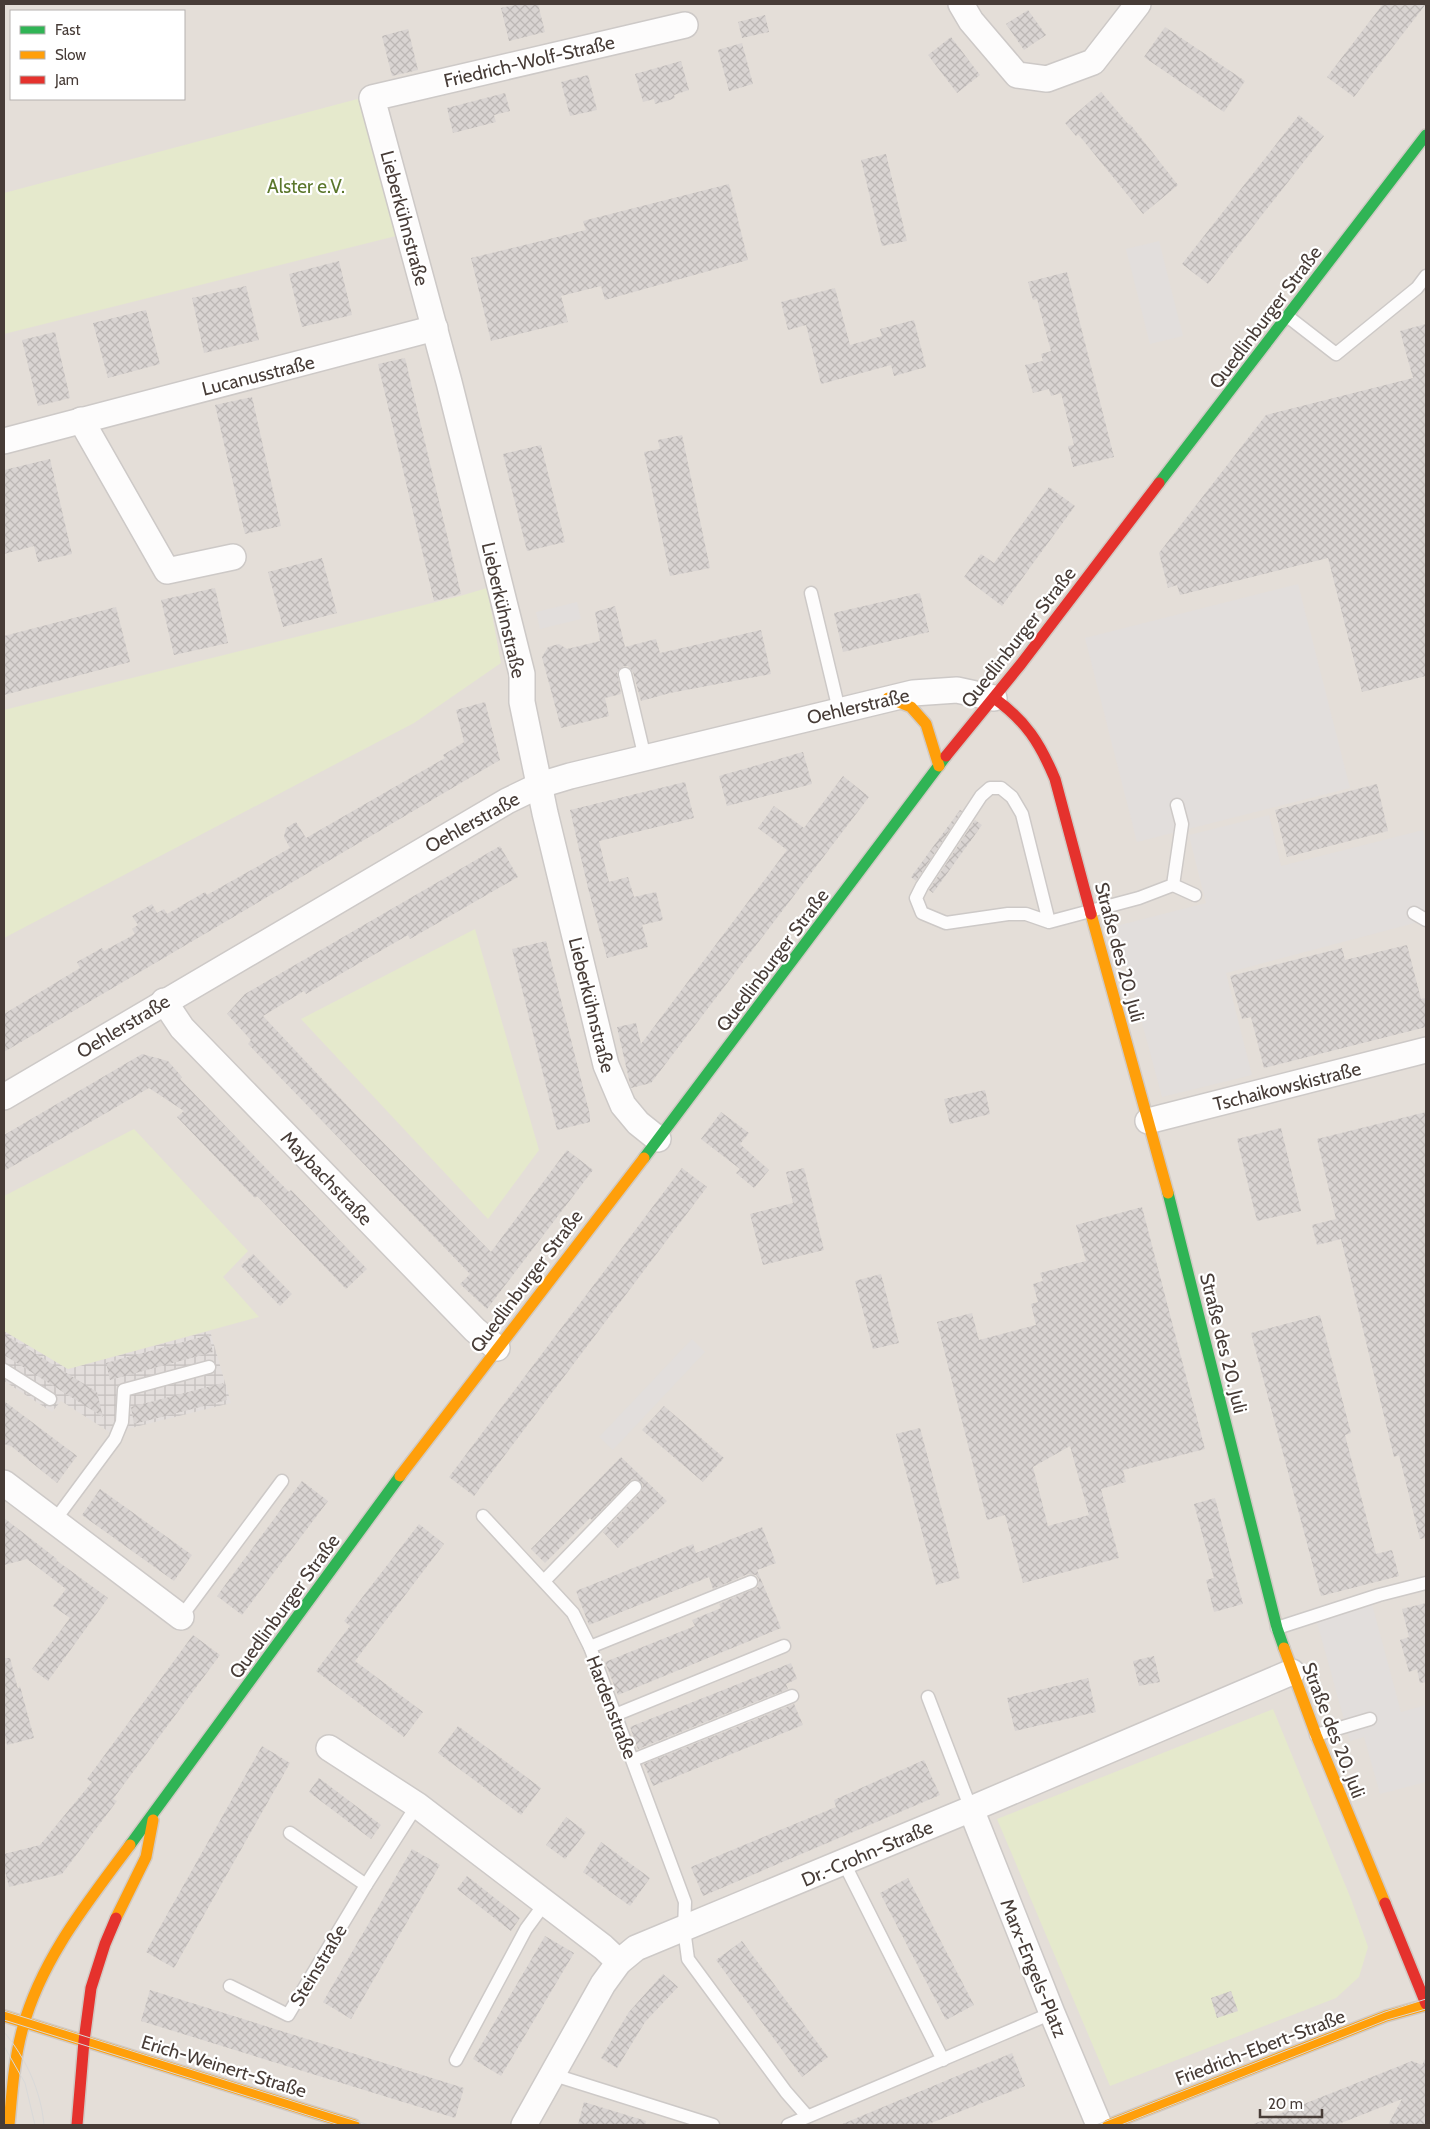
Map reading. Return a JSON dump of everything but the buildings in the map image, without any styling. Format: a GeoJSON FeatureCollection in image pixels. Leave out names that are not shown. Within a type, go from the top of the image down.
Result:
{"type":"FeatureCollection","features":[{"type":"Feature","properties":{"kind":"main road","name":"Quedlinburger Straße"},"geometry":{"type":"LineString","coordinates":[[10,2125],[15,2063],[25,2023],[43,1974],[60,1943],[398,1479],[658,1139],[939,766],[994,698],[1287,316],[1422,150],[1426,135]]}},
{"type":"Feature","properties":{"kind":"main road"},"geometry":{"type":"LineString","coordinates":[[888,698],[911,707],[926,724],[939,766]]}},
{"type":"Feature","properties":{"kind":"main road","name":"Straße des 20. Juli"},"geometry":{"type":"LineString","coordinates":[[994,698],[1023,720],[1046,756],[1065,810],[1186,1264],[1277,1628],[1316,1735],[1426,2004]]}},
{"type":"Feature","properties":{"kind":"main road","name":"Quedlinburger Straße"},"geometry":{"type":"LineString","coordinates":[[77,2125],[90,1988],[105,1944],[125,1897],[146,1857],[155,1812]]}},
{"type":"Feature","properties":{"kind":"main road","name":"Friedrich-Ebert-Straße"},"geometry":{"type":"LineString","coordinates":[[1108,2125],[1386,2016],[1426,2004]]}},
{"type":"Feature","properties":{"kind":"main road","name":"Erich-Weinert-Straße"},"geometry":{"type":"LineString","coordinates":[[4,2016],[354,2125]]}},
{"type":"Feature","properties":{"kind":"street"},"geometry":{"type":"LineString","coordinates":[[961,4],[971,21],[1017,75],[1047,79],[1093,62],[1138,4]]}},
{"type":"Feature","properties":{"kind":"street","name":"Friedrich-Wolf-Straße"},"geometry":{"type":"LineString","coordinates":[[372,98],[685,25]]}},
{"type":"Feature","properties":{"kind":"street","name":"Lieberkühnstraße"},"geometry":{"type":"LineString","coordinates":[[372,98],[435,328],[522,674],[522,702],[606,1065],[623,1105],[638,1123],[658,1139]]}},
{"type":"Feature","properties":{"kind":"street","name":"Lucanusstraße"},"geometry":{"type":"LineString","coordinates":[[4,441],[435,328]]}},
{"type":"Feature","properties":{"kind":"street"},"geometry":{"type":"LineString","coordinates":[[81,420],[167,571],[233,557]]}},
{"type":"Feature","properties":{"kind":"street","name":"Oehlerstraße"},"geometry":{"type":"LineString","coordinates":[[4,1097],[164,1001],[507,801],[540,785],[570,776],[913,693],[957,690],[994,698]]}},
{"type":"Feature","properties":{"kind":"street","name":"Maybachstraße"},"geometry":{"type":"LineString","coordinates":[[164,1001],[182,1028],[474,1330],[497,1348]]}},
{"type":"Feature","properties":{"kind":"street","name":"Tschaikowskistraße"},"geometry":{"type":"LineString","coordinates":[[1148,1121],[1426,1050]]}},
{"type":"Feature","properties":{"kind":"street"},"geometry":{"type":"LineString","coordinates":[[4,1483],[181,1617]]}},
{"type":"Feature","properties":{"kind":"street","name":"Dr.-Crohn-Straße"},"geometry":{"type":"LineString","coordinates":[[524,2125],[603,1984],[619,1962],[636,1948],[844,1863],[1292,1672]]}},
{"type":"Feature","properties":{"kind":"street"},"geometry":{"type":"LineString","coordinates":[[329,1748],[417,1804],[603,1947],[619,1962]]}},
{"type":"Feature","properties":{"kind":"street","name":"Marx-Engels-Platz"},"geometry":{"type":"LineString","coordinates":[[971,1809],[1052,2013],[1099,2125]]}},
{"type":"Feature","properties":{"kind":"lane"},"geometry":{"type":"LineString","coordinates":[[1287,316],[1336,354],[1417,288],[1426,276]]}},
{"type":"Feature","properties":{"kind":"lane"},"geometry":{"type":"LineString","coordinates":[[811,594],[839,710]]}},
{"type":"Feature","properties":{"kind":"lane"},"geometry":{"type":"LineString","coordinates":[[625,674],[645,758]]}},
{"type":"Feature","properties":{"kind":"lane"},"geometry":{"type":"LineString","coordinates":[[1049,922],[1022,814],[1012,797],[1001,788],[990,788],[981,796],[922,886],[916,898],[922,913],[946,923],[1008,914],[1026,914],[1049,922],[1139,898],[1173,884],[1195,895]]}},
{"type":"Feature","properties":{"kind":"lane"},"geometry":{"type":"LineString","coordinates":[[1173,884],[1182,824],[1177,805]]}},
{"type":"Feature","properties":{"kind":"lane"},"geometry":{"type":"LineString","coordinates":[[1414,913],[1426,920]]}},
{"type":"Feature","properties":{"kind":"lane"},"geometry":{"type":"LineString","coordinates":[[55,1520],[115,1438],[122,1422],[124,1390],[209,1367]]}},
{"type":"Feature","properties":{"kind":"lane"},"geometry":{"type":"LineString","coordinates":[[4,1370],[50,1399]]}},
{"type":"Feature","properties":{"kind":"lane"},"geometry":{"type":"LineString","coordinates":[[181,1617],[282,1481]]}},
{"type":"Feature","properties":{"kind":"lane"},"geometry":{"type":"LineString","coordinates":[[545,1580],[635,1487]]}},
{"type":"Feature","properties":{"kind":"lane","name":"Hardenstraße"},"geometry":{"type":"LineString","coordinates":[[483,1516],[574,1612],[590,1647],[685,1902],[684,1929],[688,1959],[786,2092],[808,2116]]}},
{"type":"Feature","properties":{"kind":"lane"},"geometry":{"type":"LineString","coordinates":[[590,1647],[751,1582]]}},
{"type":"Feature","properties":{"kind":"lane"},"geometry":{"type":"LineString","coordinates":[[1277,1628],[1426,1583]]}},
{"type":"Feature","properties":{"kind":"lane"},"geometry":{"type":"LineString","coordinates":[[615,1715],[784,1646]]}},
{"type":"Feature","properties":{"kind":"lane"},"geometry":{"type":"LineString","coordinates":[[633,1760],[792,1696]]}},
{"type":"Feature","properties":{"kind":"lane"},"geometry":{"type":"LineString","coordinates":[[928,1697],[971,1809]]}},
{"type":"Feature","properties":{"kind":"lane"},"geometry":{"type":"LineString","coordinates":[[1316,1735],[1370,1719]]}},
{"type":"Feature","properties":{"kind":"lane","name":"Steinstraße"},"geometry":{"type":"LineString","coordinates":[[230,1986],[288,2015],[417,1804]]}},
{"type":"Feature","properties":{"kind":"lane"},"geometry":{"type":"LineString","coordinates":[[290,1833],[366,1885]]}},
{"type":"Feature","properties":{"kind":"lane"},"geometry":{"type":"LineString","coordinates":[[844,1863],[943,2060]]}},
{"type":"Feature","properties":{"kind":"lane"},"geometry":{"type":"LineString","coordinates":[[456,2060],[526,1929],[545,1903]]}},
{"type":"Feature","properties":{"kind":"lane"},"geometry":{"type":"LineString","coordinates":[[788,2125],[1052,2013]]}},
{"type":"Feature","properties":{"kind":"lane"},"geometry":{"type":"LineString","coordinates":[[551,2074],[714,2125]]}},
{"type":"Feature","properties":{"kind":"shaded area"},"geometry":{"type":"Polygon","coordinates":[[[4,4],[1426,4],[1426,2125],[4,2125],[4,4]]]}},
{"type":"Feature","properties":{"kind":"shaded area"},"geometry":{"type":"Polygon","coordinates":[[[1159,241],[1183,336],[1150,344],[1126,249],[1159,241]]]}},
{"type":"Feature","properties":{"kind":"shaded area"},"geometry":{"type":"Polygon","coordinates":[[[1298,584],[1350,788],[1137,842],[1085,638],[1298,584]]]}},
{"type":"Feature","properties":{"kind":"shaded area"},"geometry":{"type":"Polygon","coordinates":[[[577,602],[581,619],[540,629],[536,612],[577,602]]]}},
{"type":"Feature","properties":{"kind":"shaded area"},"geometry":{"type":"Polygon","coordinates":[[[1269,815],[1281,866],[1423,830],[1426,843],[1426,920],[1226,973],[1252,1075],[1162,1097],[1116,926],[1206,903],[1189,835],[1269,815]]]}},
{"type":"Feature","properties":{"kind":"shaded area"},"geometry":{"type":"Polygon","coordinates":[[[4,1331],[68,1369],[210,1331],[231,1403],[111,1433],[61,1401],[52,1412],[4,1381],[4,1331]]]}},
{"type":"Feature","properties":{"kind":"shaded area"},"geometry":{"type":"Polygon","coordinates":[[[692,1339],[705,1352],[613,1450],[599,1437],[692,1339]]]}},
{"type":"Feature","properties":{"kind":"shaded area"},"geometry":{"type":"Polygon","coordinates":[[[1369,1593],[1401,1712],[1426,1705],[1426,1782],[1380,1794],[1364,1737],[1350,1741],[1313,1608],[1369,1593]]]}},
{"type":"Feature","properties":{"kind":"green space","name":"Alster e.V."},"geometry":{"type":"Polygon","coordinates":[[[365,97],[378,167],[396,236],[4,334],[4,193],[365,97]]]}},
{"type":"Feature","properties":{"kind":"green space"},"geometry":{"type":"Polygon","coordinates":[[[487,588],[501,663],[414,723],[4,938],[4,710],[487,588]]]}},
{"type":"Feature","properties":{"kind":"green space"},"geometry":{"type":"Polygon","coordinates":[[[475,929],[539,1150],[488,1219],[301,1019],[475,929]]]}},
{"type":"Feature","properties":{"kind":"green space"},"geometry":{"type":"Polygon","coordinates":[[[134,1129],[248,1251],[223,1277],[259,1317],[68,1369],[4,1331],[4,1196],[134,1129]]]}},
{"type":"Feature","properties":{"kind":"green space"},"geometry":{"type":"Polygon","coordinates":[[[1273,1709],[1351,1899],[1368,1947],[1359,1977],[1336,1998],[1110,2086],[997,1819],[1273,1709]]]}},
{"type":"Feature","properties":{"kind":"tram line"},"geometry":{"type":"LineString","coordinates":[[1096,2125],[1385,2012],[1426,1999]]}},
{"type":"Feature","properties":{"kind":"tram line"},"geometry":{"type":"LineString","coordinates":[[1121,2125],[1387,2020],[1426,2009]]}},
{"type":"Feature","properties":{"kind":"tram line"},"geometry":{"type":"LineString","coordinates":[[4,2011],[369,2125]]}},
{"type":"Feature","properties":{"kind":"tram line"},"geometry":{"type":"LineString","coordinates":[[4,2020],[339,2125]]}},
{"type":"Feature","properties":{"kind":"tram line"},"geometry":{"type":"LineString","coordinates":[[4,2032],[26,2064],[36,2087],[44,2125]]}},
{"type":"Feature","properties":{"kind":"tram line"},"geometry":{"type":"LineString","coordinates":[[4,2046],[25,2083],[35,2125]]}},
{"type":"Feature","properties":{"kind":"traffic: fast"},"geometry":{"type":"LineString","coordinates":[[1159,483],[1426,135]]}},
{"type":"Feature","properties":{"kind":"traffic: fast"},"geometry":{"type":"LineString","coordinates":[[644,1158],[946,756]]}},
{"type":"Feature","properties":{"kind":"traffic: fast"},"geometry":{"type":"LineString","coordinates":[[1168,1193],[1277,1628],[1284,1648]]}},
{"type":"Feature","properties":{"kind":"traffic: fast"},"geometry":{"type":"LineString","coordinates":[[130,1845],[400,1476]]}},
{"type":"Feature","properties":{"kind":"traffic: slow"},"geometry":{"type":"LineString","coordinates":[[888,698],[911,707],[926,724],[939,766]]}},
{"type":"Feature","properties":{"kind":"traffic: slow"},"geometry":{"type":"LineString","coordinates":[[1091,914],[1168,1193]]}},
{"type":"Feature","properties":{"kind":"traffic: slow"},"geometry":{"type":"LineString","coordinates":[[400,1476],[644,1158]]}},
{"type":"Feature","properties":{"kind":"traffic: slow"},"geometry":{"type":"LineString","coordinates":[[1284,1648],[1316,1735],[1385,1903]]}},
{"type":"Feature","properties":{"kind":"traffic: slow"},"geometry":{"type":"LineString","coordinates":[[116,1918],[146,1857],[153,1820]]}},
{"type":"Feature","properties":{"kind":"traffic: slow"},"geometry":{"type":"LineString","coordinates":[[9,2125],[17,2051],[31,2002],[54,1954],[83,1909],[130,1845]]}},
{"type":"Feature","properties":{"kind":"traffic: slow"},"geometry":{"type":"LineString","coordinates":[[1108,2125],[1386,2016],[1426,2005]]}},
{"type":"Feature","properties":{"kind":"traffic: slow"},"geometry":{"type":"LineString","coordinates":[[4,2016],[354,2125]]}},
{"type":"Feature","properties":{"kind":"traffic: jam"},"geometry":{"type":"LineString","coordinates":[[946,756],[1021,664],[1159,483]]}},
{"type":"Feature","properties":{"kind":"traffic: jam"},"geometry":{"type":"LineString","coordinates":[[994,698],[1015,715],[1031,734],[1044,754],[1055,779],[1091,914]]}},
{"type":"Feature","properties":{"kind":"traffic: jam"},"geometry":{"type":"LineString","coordinates":[[1385,1903],[1426,2004]]}},
{"type":"Feature","properties":{"kind":"traffic: jam"},"geometry":{"type":"LineString","coordinates":[[77,2125],[84,2041],[91,1988],[105,1944],[116,1918]]}}]}
